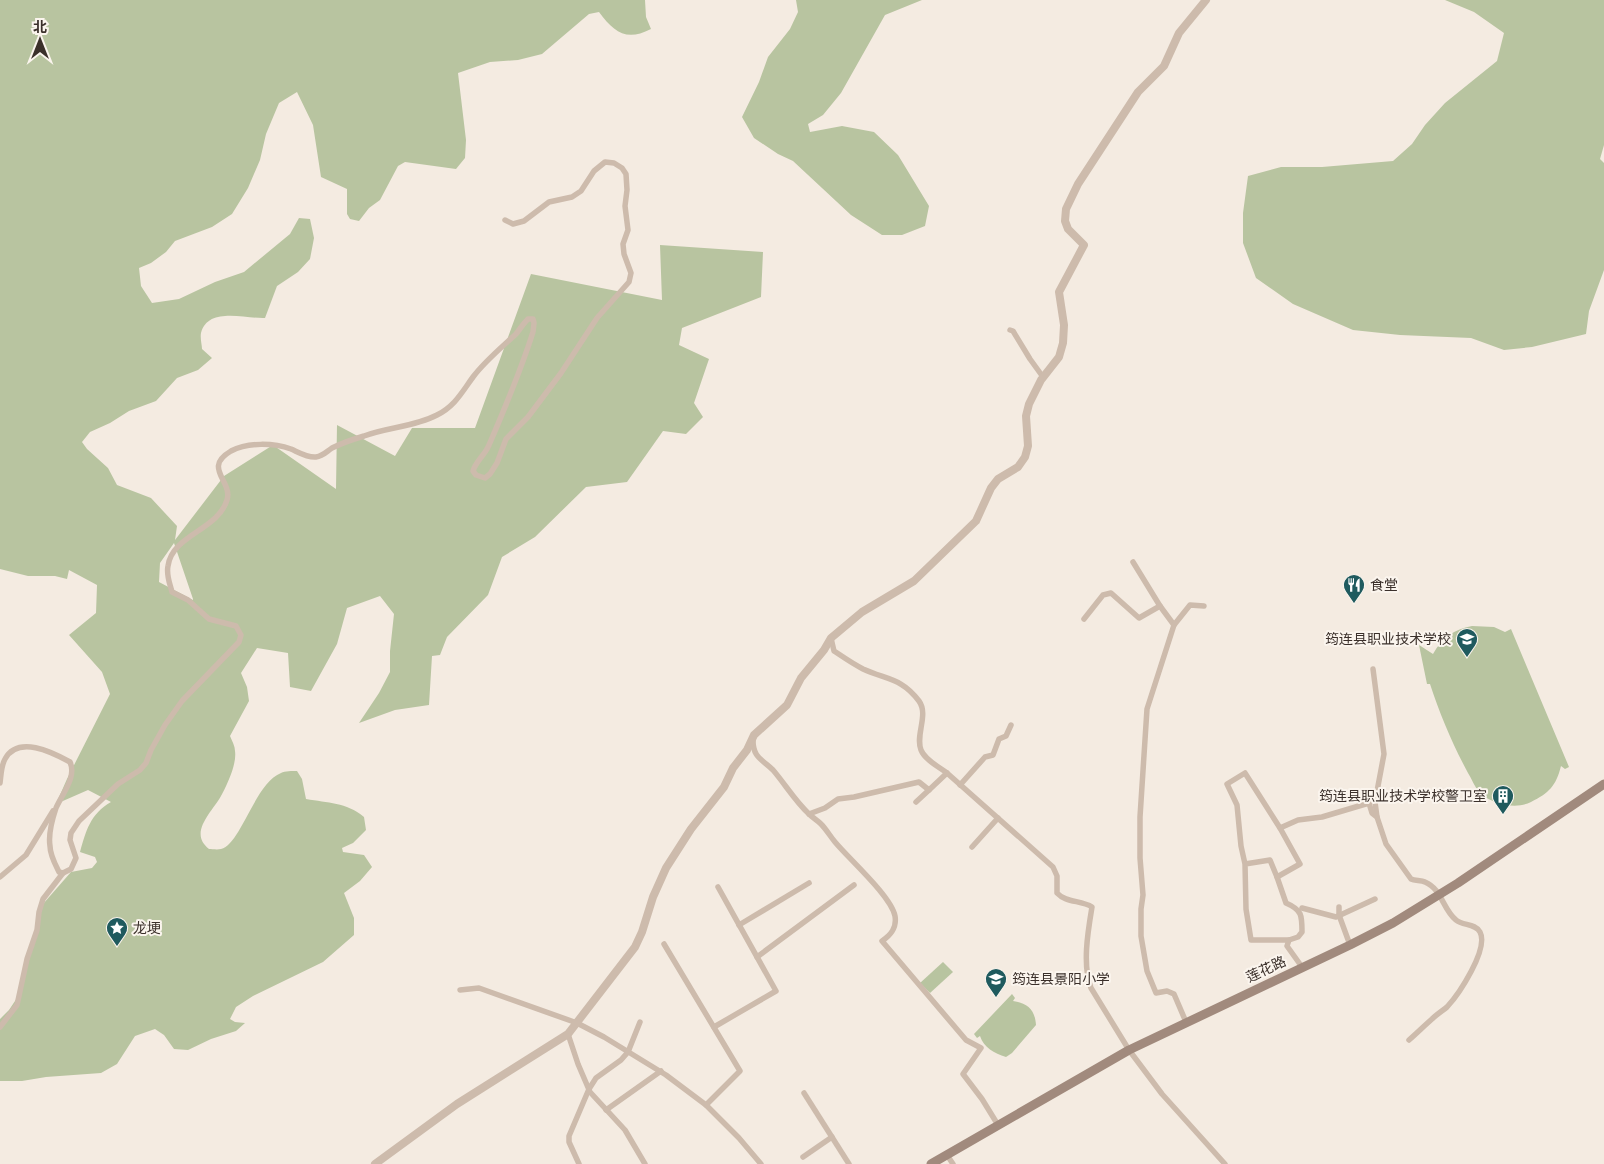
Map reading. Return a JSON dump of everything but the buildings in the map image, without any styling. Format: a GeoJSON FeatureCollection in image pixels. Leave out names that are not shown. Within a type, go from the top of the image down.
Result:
{"type":"FeatureCollection","features":[{"type":"Feature","properties":{"kind":"main road","name":"莲花路"},"geometry":{"type":"LineString","coordinates":[[931,1164],[1129,1050],[1393,923],[1603,787]]}},
{"type":"Feature","properties":{"kind":"street"},"geometry":{"type":"LineString","coordinates":[[375,1164],[457,1104],[568,1034],[635,947],[642,932],[653,897],[666,868],[691,829],[724,787],[733,768],[747,750],[754,735],[787,705],[801,678],[824,650],[831,638],[862,612],[914,581],[976,521],[990,488],[998,479],[1018,467],[1025,458],[1028,446],[1026,416],[1029,404],[1043,377],[1059,357],[1063,343],[1064,325],[1060,292],[1084,245],[1068,229],[1065,221],[1066,209],[1078,184],[1138,92],[1164,66],[1179,33],[1206,0]]}},
{"type":"Feature","properties":{"kind":"street"},"geometry":{"type":"LineString","coordinates":[[0,1027],[17,1005],[27,959],[37,930],[43,899],[63,873],[71,869],[76,858],[70,840],[71,833],[78,821],[118,784],[140,770],[146,763],[164,725],[182,701],[240,642],[241,635],[236,626],[209,619],[188,600],[172,592],[168,578],[168,565],[173,553],[182,542],[206,527],[226,502],[228,495],[218,464],[222,457],[234,450],[269,444],[283,446],[314,457],[323,455],[333,448],[362,436],[412,425],[438,415],[460,397],[473,376],[518,331],[524,322],[528,319],[533,319],[533,332],[520,371],[488,448],[475,465],[473,471],[476,475],[485,478],[497,463],[506,439],[528,417],[561,373],[597,318],[629,282],[631,273],[624,254],[623,244],[628,230],[625,206],[626,174],[622,168],[614,163],[604,162],[594,171],[581,191],[572,197],[549,202],[524,221],[513,224],[505,220]]}},
{"type":"Feature","properties":{"kind":"street"},"geometry":{"type":"LineString","coordinates":[[1010,330],[1013,331],[1043,377]]}},
{"type":"Feature","properties":{"kind":"street"},"geometry":{"type":"LineString","coordinates":[[1133,562],[1174,625]]}},
{"type":"Feature","properties":{"kind":"street"},"geometry":{"type":"LineString","coordinates":[[1084,619],[1103,595],[1111,594],[1139,618],[1160,606]]}},
{"type":"Feature","properties":{"kind":"street"},"geometry":{"type":"LineString","coordinates":[[1186,1022],[1174,994],[1167,991],[1156,993],[1147,972],[1141,936],[1143,895],[1140,858],[1140,817],[1147,709],[1174,625],[1190,605],[1204,606]]}},
{"type":"Feature","properties":{"kind":"street"},"geometry":{"type":"LineString","coordinates":[[831,638],[834,651],[864,669],[894,679],[907,688],[921,703],[920,740],[922,751],[931,762],[947,773],[1053,867],[1057,876],[1057,893],[1062,898],[1085,902],[1092,907],[1086,965],[1087,979],[1091,988],[1129,1050],[1162,1094],[1224,1164]]}},
{"type":"Feature","properties":{"kind":"street"},"geometry":{"type":"LineString","coordinates":[[1372,669],[1384,754],[1375,802],[1377,818],[1386,844],[1411,879],[1424,881],[1440,894],[1456,920],[1477,928],[1481,933],[1482,942],[1473,968],[1452,1000],[1409,1040]]}},
{"type":"Feature","properties":{"kind":"street"},"geometry":{"type":"LineString","coordinates":[[960,785],[986,757],[993,755],[999,739],[1006,736],[1011,725]]}},
{"type":"Feature","properties":{"kind":"street"},"geometry":{"type":"LineString","coordinates":[[754,735],[753,749],[760,760],[772,769],[809,814],[822,824],[836,843],[886,900],[895,915],[895,927],[890,935],[882,941],[966,1040],[981,1048],[963,1074],[982,1099],[998,1125]]}},
{"type":"Feature","properties":{"kind":"street"},"geometry":{"type":"LineString","coordinates":[[0,783],[5,759],[15,749],[22,746],[47,751],[70,762],[73,768],[71,777],[60,800],[26,855],[0,877]]}},
{"type":"Feature","properties":{"kind":"street"},"geometry":{"type":"LineString","coordinates":[[916,802],[947,773]]}},
{"type":"Feature","properties":{"kind":"street"},"geometry":{"type":"LineString","coordinates":[[1245,864],[1270,860],[1286,903],[1296,908],[1301,914],[1302,932],[1298,937],[1289,940],[1251,940],[1246,909],[1245,864],[1241,846],[1237,805],[1227,784],[1245,773],[1280,828],[1300,864],[1277,877]]}},
{"type":"Feature","properties":{"kind":"street"},"geometry":{"type":"LineString","coordinates":[[809,814],[825,808],[838,799],[919,782],[929,790]]}},
{"type":"Feature","properties":{"kind":"street"},"geometry":{"type":"LineString","coordinates":[[60,800],[51,827],[50,847],[59,872],[63,873]]}},
{"type":"Feature","properties":{"kind":"street"},"geometry":{"type":"LineString","coordinates":[[1280,828],[1298,820],[1322,817],[1369,802],[1372,813],[1377,818]]}},
{"type":"Feature","properties":{"kind":"street"},"geometry":{"type":"LineString","coordinates":[[972,847],[998,818]]}},
{"type":"Feature","properties":{"kind":"street"},"geometry":{"type":"LineString","coordinates":[[739,925],[809,883]]}},
{"type":"Feature","properties":{"kind":"street"},"geometry":{"type":"LineString","coordinates":[[757,957],[854,885]]}},
{"type":"Feature","properties":{"kind":"street"},"geometry":{"type":"LineString","coordinates":[[714,1027],[776,991],[718,886]]}},
{"type":"Feature","properties":{"kind":"street"},"geometry":{"type":"LineString","coordinates":[[1302,908],[1339,917],[1375,899]]}},
{"type":"Feature","properties":{"kind":"street"},"geometry":{"type":"LineString","coordinates":[[1339,906],[1339,917],[1350,945]]}},
{"type":"Feature","properties":{"kind":"street"},"geometry":{"type":"LineString","coordinates":[[1289,940],[1287,946],[1302,967]]}},
{"type":"Feature","properties":{"kind":"street"},"geometry":{"type":"LineString","coordinates":[[664,944],[740,1071],[706,1105]]}},
{"type":"Feature","properties":{"kind":"street"},"geometry":{"type":"LineString","coordinates":[[460,990],[479,988],[577,1023],[628,1052],[660,1071],[706,1105],[739,1138],[761,1164]]}},
{"type":"Feature","properties":{"kind":"street"},"geometry":{"type":"LineString","coordinates":[[579,1164],[569,1142],[569,1136],[589,1089],[596,1078],[621,1060],[628,1052],[640,1022]]}},
{"type":"Feature","properties":{"kind":"street"},"geometry":{"type":"LineString","coordinates":[[568,1034],[589,1089],[624,1130],[645,1164]]}},
{"type":"Feature","properties":{"kind":"street"},"geometry":{"type":"LineString","coordinates":[[606,1110],[660,1071]]}},
{"type":"Feature","properties":{"kind":"street"},"geometry":{"type":"LineString","coordinates":[[804,1093],[848,1164]]}},
{"type":"Feature","properties":{"kind":"street"},"geometry":{"type":"LineString","coordinates":[[803,1157],[832,1137]]}},
{"type":"Feature","properties":{"kind":"street"},"geometry":{"type":"LineString","coordinates":[[947,1155],[953,1164]]}},
{"type":"Feature","properties":{"kind":"green space"},"geometry":{"type":"Polygon","coordinates":[[[0,0],[645,0],[646,17],[651,29],[642,33],[628,35],[621,33],[615,30],[599,12],[589,14],[542,54],[518,60],[490,62],[458,73],[466,140],[465,158],[456,169],[405,162],[398,166],[380,200],[369,208],[359,221],[350,219],[347,214],[347,189],[321,177],[313,125],[297,92],[279,103],[266,134],[260,160],[248,188],[232,214],[212,227],[175,241],[166,252],[151,263],[139,268],[141,286],[152,303],[179,299],[215,282],[244,272],[290,234],[299,218],[310,219],[314,238],[310,259],[298,272],[277,286],[265,318],[228,316],[211,319],[205,325],[201,337],[202,349],[212,358],[198,370],[177,378],[156,401],[129,411],[110,423],[90,432],[82,442],[108,468],[117,485],[151,498],[177,526],[175,540],[224,476],[273,445],[336,489],[337,425],[395,456],[412,428],[475,428],[531,274],[662,300],[660,245],[763,252],[761,297],[682,328],[679,345],[709,359],[694,403],[703,417],[686,434],[663,431],[627,482],[586,487],[535,537],[502,557],[488,595],[447,637],[440,655],[432,656],[429,705],[395,710],[359,723],[379,693],[390,672],[394,614],[380,596],[347,608],[337,644],[311,691],[290,687],[288,653],[257,648],[241,673],[247,687],[249,701],[230,736],[235,749],[233,768],[221,796],[201,829],[203,843],[209,849],[221,849],[228,845],[263,788],[283,772],[297,771],[302,779],[306,799],[344,806],[364,817],[366,830],[353,843],[342,848],[343,852],[364,855],[372,867],[360,881],[344,893],[354,918],[354,935],[323,962],[253,996],[236,1007],[230,1019],[235,1022],[245,1023],[236,1031],[211,1039],[188,1050],[174,1049],[164,1035],[155,1029],[135,1036],[117,1064],[101,1073],[46,1077],[22,1081],[0,1081],[0,1019],[9,1010],[21,992],[43,904],[71,872],[92,868],[97,862],[95,857],[80,852],[90,824],[98,812],[111,802],[88,790],[56,804],[110,694],[102,672],[69,635],[96,613],[97,585],[69,570],[67,579],[55,576],[28,576],[0,569],[0,0]],[[174,543],[160,563],[159,582],[193,600],[174,543]]]}},
{"type":"Feature","properties":{"kind":"green space"},"geometry":{"type":"Polygon","coordinates":[[[796,0],[922,0],[885,15],[841,93],[823,115],[808,124],[810,132],[842,126],[874,132],[898,155],[929,206],[925,226],[902,235],[882,235],[851,215],[793,161],[778,154],[754,138],[742,117],[759,82],[768,57],[790,29],[798,12],[796,0]]]}},
{"type":"Feature","properties":{"kind":"green space"},"geometry":{"type":"Polygon","coordinates":[[[1445,0],[1604,0],[1604,145],[1600,159],[1604,163],[1604,270],[1589,311],[1586,334],[1532,347],[1504,350],[1471,338],[1400,335],[1353,330],[1293,304],[1256,278],[1243,243],[1243,213],[1248,176],[1281,167],[1322,167],[1393,161],[1412,144],[1425,125],[1445,103],[1497,61],[1504,33],[1474,12],[1445,0]]]}},
{"type":"Feature","properties":{"kind":"green space"},"geometry":{"type":"Polygon","coordinates":[[[1472,626],[1494,627],[1505,632],[1511,629],[1569,767],[1565,769],[1561,766],[1554,784],[1543,795],[1531,802],[1518,806],[1497,803],[1478,791],[1452,741],[1430,684],[1427,684],[1419,645],[1433,654],[1440,643],[1449,635],[1460,629],[1472,626]]]}},
{"type":"Feature","properties":{"kind":"green space"},"geometry":{"type":"Polygon","coordinates":[[[943,962],[953,972],[930,993],[920,983],[943,962]]]}},
{"type":"Feature","properties":{"kind":"green space"},"geometry":{"type":"Polygon","coordinates":[[[1012,994],[1015,998],[1013,1001],[1023,1003],[1030,1008],[1036,1025],[1012,1053],[1006,1057],[990,1050],[980,1036],[977,1038],[974,1034],[1012,994]]]}},
{"type":"Feature","properties":{"kind":"place","name":"食堂"},"geometry":{"type":"Point","coordinates":[1354,604]}},
{"type":"Feature","properties":{"kind":"place","name":"筠连县职业技术学校"},"geometry":{"type":"Point","coordinates":[1467,658]}},
{"type":"Feature","properties":{"kind":"place","name":"筠连县职业技术学校警卫室"},"geometry":{"type":"Point","coordinates":[1503,815]}},
{"type":"Feature","properties":{"kind":"place","name":"龙埂"},"geometry":{"type":"Point","coordinates":[117,947]}},
{"type":"Feature","properties":{"kind":"place","name":"筠连县景阳小学"},"geometry":{"type":"Point","coordinates":[996,998]}}]}
